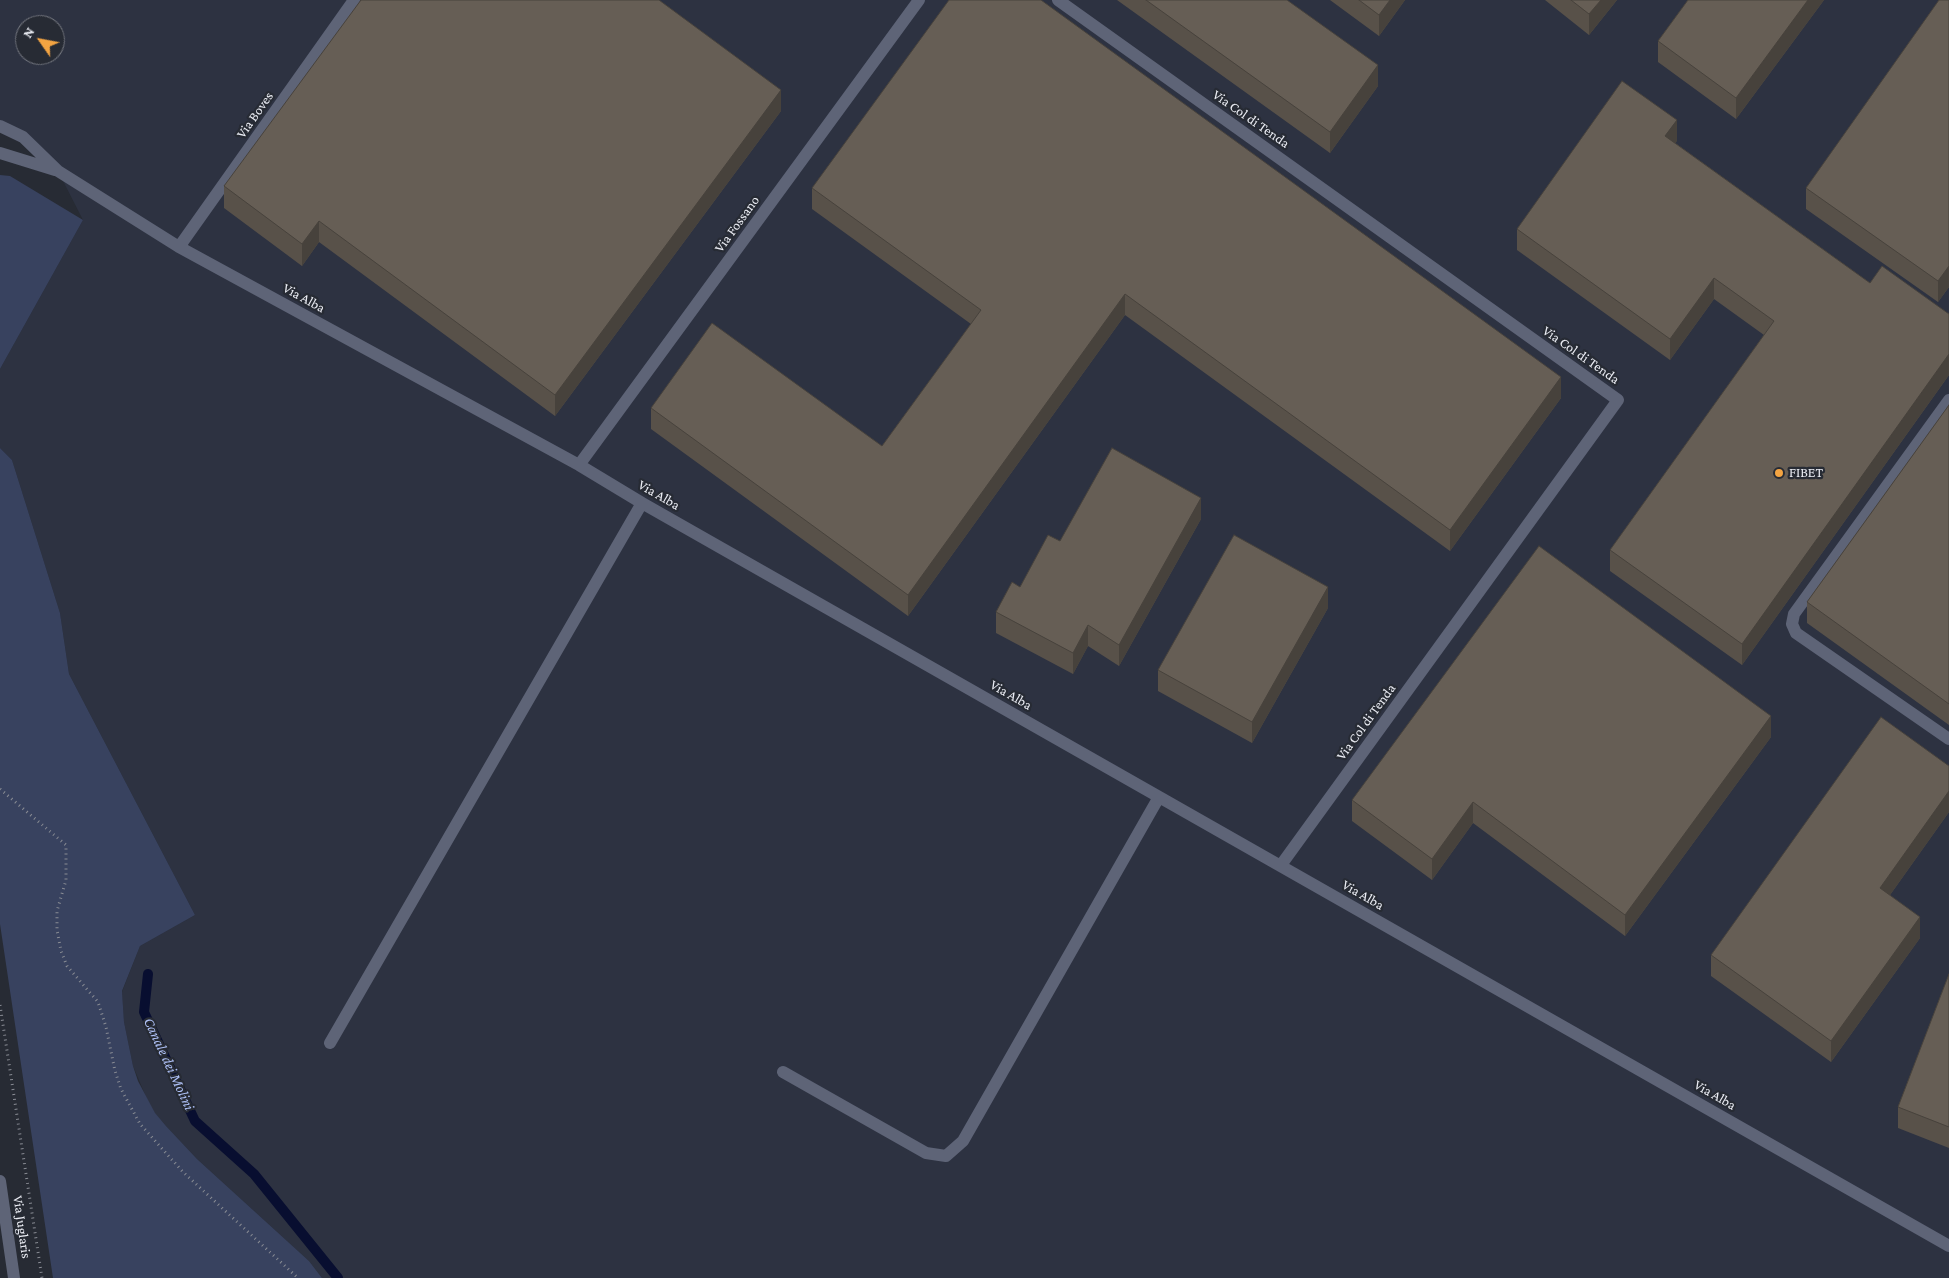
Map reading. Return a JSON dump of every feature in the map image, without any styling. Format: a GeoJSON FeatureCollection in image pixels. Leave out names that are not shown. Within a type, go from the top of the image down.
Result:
{"type":"FeatureCollection","features":[{"type":"Feature","properties":{"kind":"street","name":"Via Boves"},"geometry":{"type":"LineString","coordinates":[[179,247],[354,0]]}},
{"type":"Feature","properties":{"kind":"street","name":"Via Fossano"},"geometry":{"type":"LineString","coordinates":[[579,465],[919,0]]}},
{"type":"Feature","properties":{"kind":"street","name":"Via Col di Tenda"},"geometry":{"type":"LineString","coordinates":[[1058,0],[1618,400],[1281,865]]}},
{"type":"Feature","properties":{"kind":"street","name":"Via Alba"},"geometry":{"type":"LineString","coordinates":[[0,126],[23,137],[58,171],[179,247],[579,465],[642,503],[1949,1246]]}},
{"type":"Feature","properties":{"kind":"street","name":"Via Alba"},"geometry":{"type":"LineString","coordinates":[[0,153],[58,171]]}},
{"type":"Feature","properties":{"kind":"street"},"geometry":{"type":"LineString","coordinates":[[1949,400],[1794,614],[1792,624],[1796,633],[1949,739]]}},
{"type":"Feature","properties":{"kind":"street"},"geometry":{"type":"LineString","coordinates":[[330,1043],[642,503]]}},
{"type":"Feature","properties":{"kind":"street"},"geometry":{"type":"LineString","coordinates":[[783,1072],[926,1153],[946,1156],[963,1141],[1158,797]]}},
{"type":"Feature","properties":{"kind":"street","name":"Via Juglaris"},"geometry":{"type":"LineString","coordinates":[[0,1181],[4,1241],[14,1278]]}},
{"type":"Feature","properties":{"kind":"path"},"geometry":{"type":"LineString","coordinates":[[0,789],[66,845],[66,880],[56,911],[61,951],[68,966],[98,1002],[106,1027],[118,1080],[140,1124],[183,1172],[298,1278]]}},
{"type":"Feature","properties":{"kind":"path"},"geometry":{"type":"LineString","coordinates":[[0,1005],[42,1278]]}},
{"type":"Feature","properties":{"kind":"shaded area"},"geometry":{"type":"Polygon","coordinates":[[[0,0],[1949,0],[1949,1278],[322,1278],[309,1261],[197,1159],[155,1114],[133,1066],[124,1022],[122,992],[140,946],[195,915],[69,674],[60,613],[12,460],[0,448],[0,369],[83,220],[58,171],[0,126],[0,0]]]}},
{"type":"Feature","properties":{"kind":"shaded area"},"geometry":{"type":"Polygon","coordinates":[[[0,175],[10,176],[83,220],[0,369],[0,175]]]}},
{"type":"Feature","properties":{"kind":"shaded area"},"geometry":{"type":"Polygon","coordinates":[[[0,448],[12,460],[60,613],[69,674],[195,915],[140,946],[122,991],[124,1022],[138,1081],[155,1113],[166,1126],[197,1159],[309,1261],[322,1278],[53,1278],[0,924],[0,448]]]}},
{"type":"Feature","properties":{"kind":"building"},"geometry":{"type":"Polygon","coordinates":[[[361,0],[659,0],[781,90],[555,395],[319,221],[302,244],[224,186],[361,0]]]}},
{"type":"Feature","properties":{"kind":"building"},"geometry":{"type":"Polygon","coordinates":[[[949,0],[1041,0],[1561,377],[1450,530],[1125,294],[908,595],[651,408],[712,323],[882,446],[981,310],[812,188],[949,0]]]}},
{"type":"Feature","properties":{"kind":"building"},"geometry":{"type":"Polygon","coordinates":[[[1146,0],[1287,0],[1378,65],[1330,132],[1146,0]]]}},
{"type":"Feature","properties":{"kind":"building"},"geometry":{"type":"Polygon","coordinates":[[[1359,0],[1390,0],[1379,15],[1359,0]]]}},
{"type":"Feature","properties":{"kind":"building"},"geometry":{"type":"Polygon","coordinates":[[[1571,0],[1601,0],[1589,14],[1571,0]]]}},
{"type":"Feature","properties":{"kind":"building"},"geometry":{"type":"Polygon","coordinates":[[[1688,0],[1808,0],[1736,98],[1658,41],[1688,0]]]}},
{"type":"Feature","properties":{"kind":"building"},"geometry":{"type":"Polygon","coordinates":[[[1939,0],[1949,0],[1949,266],[1938,281],[1806,188],[1939,0]]]}},
{"type":"Feature","properties":{"kind":"building","name":"FIBET"},"geometry":{"type":"Polygon","coordinates":[[[1622,81],[1677,120],[1665,136],[1870,283],[1882,266],[1949,314],[1949,354],[1742,644],[1610,550],[1774,321],[1714,278],[1670,339],[1517,229],[1622,81]]]}},
{"type":"Feature","properties":{"kind":"building"},"geometry":{"type":"Polygon","coordinates":[[[1949,405],[1949,704],[1807,602],[1949,405]]]}},
{"type":"Feature","properties":{"kind":"building"},"geometry":{"type":"Polygon","coordinates":[[[1112,448],[1201,498],[1119,645],[1088,625],[1073,653],[996,612],[1012,582],[1020,587],[1048,535],[1060,541],[1112,448]]]}},
{"type":"Feature","properties":{"kind":"building"},"geometry":{"type":"Polygon","coordinates":[[[1234,535],[1328,587],[1252,722],[1158,670],[1234,535]]]}},
{"type":"Feature","properties":{"kind":"building"},"geometry":{"type":"Polygon","coordinates":[[[1539,546],[1771,716],[1625,915],[1473,802],[1432,859],[1352,800],[1539,546]]]}},
{"type":"Feature","properties":{"kind":"building"},"geometry":{"type":"Polygon","coordinates":[[[1881,717],[1949,766],[1949,791],[1880,888],[1920,917],[1831,1041],[1711,955],[1881,717]]]}},
{"type":"Feature","properties":{"kind":"building"},"geometry":{"type":"Polygon","coordinates":[[[1949,974],[1949,1127],[1898,1107],[1949,974]]]}},
{"type":"Feature","properties":{"kind":"waterway","name":"Canale dei Molini"},"geometry":{"type":"LineString","coordinates":[[148,974],[144,1012],[195,1121],[254,1174],[338,1278]]}},
{"type":"Feature","properties":{"kind":"place","name":"FIBET"},"geometry":{"type":"Point","coordinates":[1779,473]}}]}
